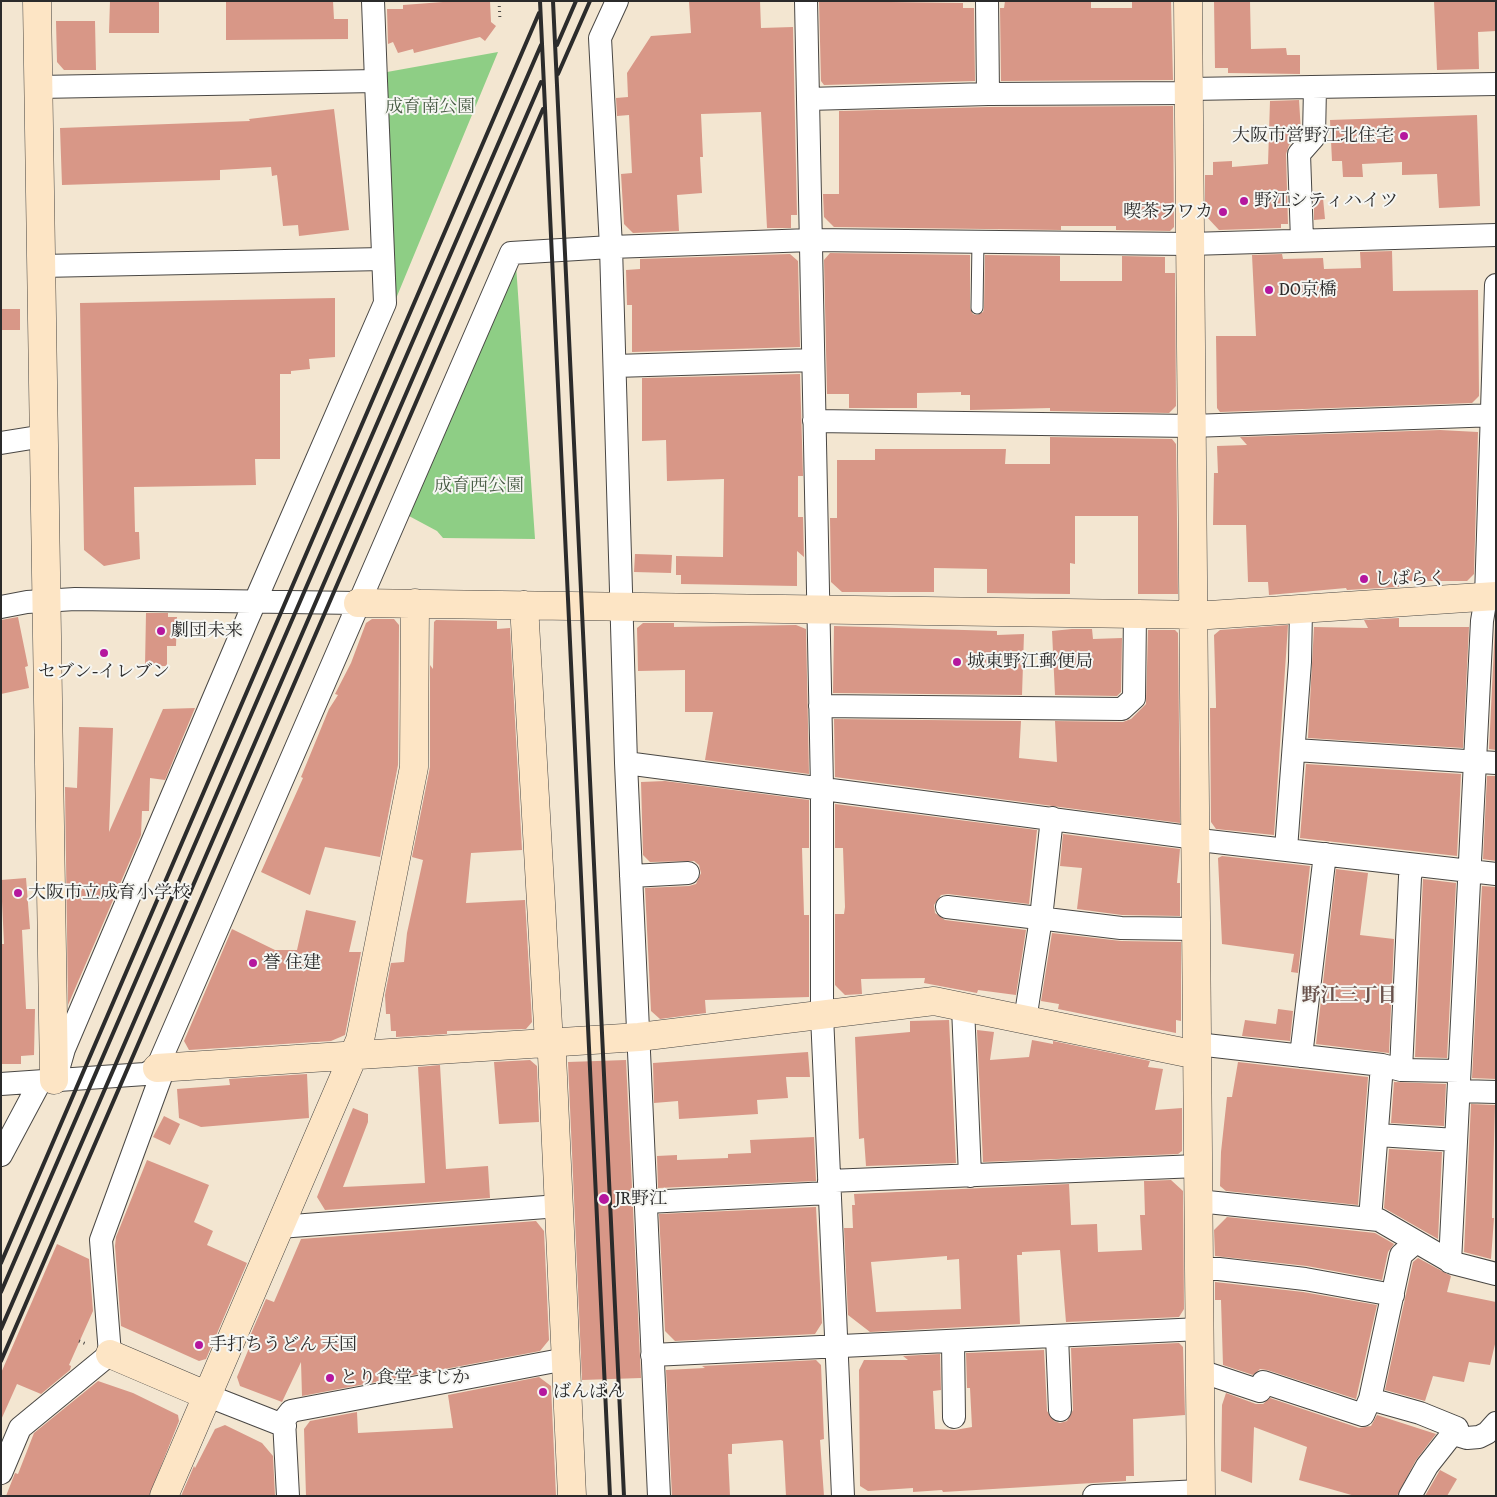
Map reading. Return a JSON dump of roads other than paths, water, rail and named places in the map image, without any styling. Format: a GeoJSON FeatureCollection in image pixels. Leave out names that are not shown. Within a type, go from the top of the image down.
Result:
{"type":"FeatureCollection","features":[{"type":"Feature","properties":{"kind":"street"},"geometry":{"type":"LineString","coordinates":[[37,1],[47,600],[47,1081]]}},
{"type":"Feature","properties":{"kind":"street"},"geometry":{"type":"LineString","coordinates":[[1,1155],[47,1081],[64,1049],[384,303],[373,1]]}},
{"type":"Feature","properties":{"kind":"street"},"geometry":{"type":"LineString","coordinates":[[617,1],[600,38],[611,247],[626,763],[659,1496]]}},
{"type":"Feature","properties":{"kind":"street"},"geometry":{"type":"LineString","coordinates":[[806,1],[822,787],[822,1015],[843,1496]]}},
{"type":"Feature","properties":{"kind":"street"},"geometry":{"type":"LineString","coordinates":[[987,1],[988,94]]}},
{"type":"Feature","properties":{"kind":"street"},"geometry":{"type":"LineString","coordinates":[[1094,1496],[1201,1493],[1188,1]]}},
{"type":"Feature","properties":{"kind":"street"},"geometry":{"type":"LineString","coordinates":[[38,87],[376,81]]}},
{"type":"Feature","properties":{"kind":"street"},"geometry":{"type":"LineString","coordinates":[[808,99],[1496,84]]}},
{"type":"Feature","properties":{"kind":"street"},"geometry":{"type":"LineString","coordinates":[[1302,240],[1299,154],[1314,137],[1314,87]]}},
{"type":"Feature","properties":{"kind":"street"},"geometry":{"type":"LineString","coordinates":[[110,1354],[101,1240],[160,1068],[358,603],[511,253],[611,247],[811,240],[1190,244],[1496,234]]}},
{"type":"Feature","properties":{"kind":"street"},"geometry":{"type":"LineString","coordinates":[[41,266],[383,260]]}},
{"type":"Feature","properties":{"kind":"street"},"geometry":{"type":"LineString","coordinates":[[1450,1262],[1469,872],[1485,762],[1487,685],[1483,607],[1491,597],[1496,285]]}},
{"type":"Feature","properties":{"kind":"street"},"geometry":{"type":"LineString","coordinates":[[615,366],[813,360]]}},
{"type":"Feature","properties":{"kind":"street"},"geometry":{"type":"LineString","coordinates":[[814,421],[1192,426],[1494,415]]}},
{"type":"Feature","properties":{"kind":"street"},"geometry":{"type":"LineString","coordinates":[[1,443],[44,436]]}},
{"type":"Feature","properties":{"kind":"street"},"geometry":{"type":"LineString","coordinates":[[1,607],[75,598],[1194,614],[1491,597]]}},
{"type":"Feature","properties":{"kind":"street"},"geometry":{"type":"LineString","coordinates":[[164,1496],[360,1040],[414,767],[415,604]]}},
{"type":"Feature","properties":{"kind":"street"},"geometry":{"type":"LineString","coordinates":[[524,605],[549,1043],[552,1055],[572,1496]]}},
{"type":"Feature","properties":{"kind":"street"},"geometry":{"type":"LineString","coordinates":[[1286,849],[1295,750],[1301,609]]}},
{"type":"Feature","properties":{"kind":"street"},"geometry":{"type":"LineString","coordinates":[[820,706],[1122,709],[1134,698],[1136,614]]}},
{"type":"Feature","properties":{"kind":"street"},"geometry":{"type":"LineString","coordinates":[[1295,750],[1485,762]]}},
{"type":"Feature","properties":{"kind":"street"},"geometry":{"type":"LineString","coordinates":[[626,763],[1052,818],[1196,838],[1208,842],[1286,849],[1496,874]]}},
{"type":"Feature","properties":{"kind":"street"},"geometry":{"type":"LineString","coordinates":[[1025,1020],[1041,918],[1052,818]]}},
{"type":"Feature","properties":{"kind":"street"},"geometry":{"type":"LineString","coordinates":[[1302,1056],[1325,854]]}},
{"type":"Feature","properties":{"kind":"street"},"geometry":{"type":"LineString","coordinates":[[1370,1218],[1378,1135],[1392,1068],[1410,877],[1413,865]]}},
{"type":"Feature","properties":{"kind":"street"},"geometry":{"type":"LineString","coordinates":[[631,876],[688,873]]}},
{"type":"Feature","properties":{"kind":"street"},"geometry":{"type":"LineString","coordinates":[[947,907],[1121,928],[1196,929]]}},
{"type":"Feature","properties":{"kind":"street"},"geometry":{"type":"LineString","coordinates":[[1,1084],[145,1074],[160,1068],[639,1037],[934,1001],[1025,1020],[1197,1050],[1302,1056],[1392,1068],[1459,1081],[1496,1092]]}},
{"type":"Feature","properties":{"kind":"street"},"geometry":{"type":"LineString","coordinates":[[963,1007],[970,1176]]}},
{"type":"Feature","properties":{"kind":"street"},"geometry":{"type":"LineString","coordinates":[[1378,1135],[1456,1140]]}},
{"type":"Feature","properties":{"kind":"street"},"geometry":{"type":"LineString","coordinates":[[646,1202],[970,1176],[1198,1166]]}},
{"type":"Feature","properties":{"kind":"street"},"geometry":{"type":"LineString","coordinates":[[1198,1201],[1379,1220],[1450,1262],[1496,1274]]}},
{"type":"Feature","properties":{"kind":"street"},"geometry":{"type":"LineString","coordinates":[[279,1227],[559,1206]]}},
{"type":"Feature","properties":{"kind":"street"},"geometry":{"type":"LineString","coordinates":[[1200,1371],[1260,1391],[1263,1382],[1363,1416],[1370,1399],[1394,1295],[1401,1255],[1416,1242]]}},
{"type":"Feature","properties":{"kind":"street"},"geometry":{"type":"LineString","coordinates":[[1199,1269],[1219,1269],[1305,1279],[1394,1295]]}},
{"type":"Feature","properties":{"kind":"street"},"geometry":{"type":"LineString","coordinates":[[652,1354],[1200,1328]]}},
{"type":"Feature","properties":{"kind":"street"},"geometry":{"type":"LineString","coordinates":[[1056,1336],[1060,1410]]}},
{"type":"Feature","properties":{"kind":"street"},"geometry":{"type":"LineString","coordinates":[[953,1340],[954,1417]]}},
{"type":"Feature","properties":{"kind":"street"},"geometry":{"type":"LineString","coordinates":[[110,1354],[206,1395],[284,1423]]}},
{"type":"Feature","properties":{"kind":"street"},"geometry":{"type":"LineString","coordinates":[[1,1473],[20,1428],[110,1354]]}},
{"type":"Feature","properties":{"kind":"street"},"geometry":{"type":"LineString","coordinates":[[288,1496],[284,1423],[291,1411],[566,1359]]}},
{"type":"Feature","properties":{"kind":"street"},"geometry":{"type":"LineString","coordinates":[[1370,1399],[1420,1413],[1457,1428],[1427,1466],[1410,1496]]}},
{"type":"Feature","properties":{"kind":"street"},"geometry":{"type":"LineString","coordinates":[[1454,1434],[1467,1438],[1479,1437],[1487,1433],[1496,1423]]}},
{"type":"Feature","properties":{"kind":"lane"},"geometry":{"type":"LineString","coordinates":[[977,308],[978,241]]}},
{"type":"Feature","properties":{"kind":"railway"},"geometry":{"type":"LineString","coordinates":[[540,1],[610,1496]]}},
{"type":"Feature","properties":{"kind":"railway"},"geometry":{"type":"LineString","coordinates":[[553,1],[624,1496]]}},
{"type":"Feature","properties":{"kind":"railway"},"geometry":{"type":"LineString","coordinates":[[557,45],[576,1]]}},
{"type":"Feature","properties":{"kind":"railway"},"geometry":{"type":"LineString","coordinates":[[558,74],[590,1]]}},
{"type":"Feature","properties":{"kind":"railway"},"geometry":{"type":"LineString","coordinates":[[1,1263],[539,13]]}},
{"type":"Feature","properties":{"kind":"railway"},"geometry":{"type":"LineString","coordinates":[[1,1292],[541,45]]}},
{"type":"Feature","properties":{"kind":"railway"},"geometry":{"type":"LineString","coordinates":[[1,1329],[541,82]]}},
{"type":"Feature","properties":{"kind":"railway"},"geometry":{"type":"LineString","coordinates":[[1,1361],[543,109]]}},
{"type":"Feature","properties":{"kind":"place","name":"大阪市営野江北住宅"},"geometry":{"type":"Point","coordinates":[1404,136]}},
{"type":"Feature","properties":{"kind":"place","name":"野江シティハイツ"},"geometry":{"type":"Point","coordinates":[1244,201]}},
{"type":"Feature","properties":{"kind":"place","name":"喫茶ヲワカ"},"geometry":{"type":"Point","coordinates":[1223,212]}},
{"type":"Feature","properties":{"kind":"place","name":"DO京橋"},"geometry":{"type":"Point","coordinates":[1269,290]}},
{"type":"Feature","properties":{"kind":"place","name":"しばらく"},"geometry":{"type":"Point","coordinates":[1364,579]}},
{"type":"Feature","properties":{"kind":"place","name":"劇団未来"},"geometry":{"type":"Point","coordinates":[161,631]}},
{"type":"Feature","properties":{"kind":"place","name":"セブン-イレブン"},"geometry":{"type":"Point","coordinates":[104,653]}},
{"type":"Feature","properties":{"kind":"place","name":"城東野江郵便局"},"geometry":{"type":"Point","coordinates":[957,662]}},
{"type":"Feature","properties":{"kind":"place","name":"大阪市立成育小学校"},"geometry":{"type":"Point","coordinates":[18,893]}},
{"type":"Feature","properties":{"kind":"place","name":"誉 住建"},"geometry":{"type":"Point","coordinates":[253,963]}},
{"type":"Feature","properties":{"kind":"place","name":"JR野江"},"geometry":{"type":"Point","coordinates":[604,1199]}},
{"type":"Feature","properties":{"kind":"place","name":"手打ちうどん 天国"},"geometry":{"type":"Point","coordinates":[199,1345]}},
{"type":"Feature","properties":{"kind":"place","name":"とり食堂 まじか"},"geometry":{"type":"Point","coordinates":[330,1378]}},
{"type":"Feature","properties":{"kind":"place","name":"ばんばん"},"geometry":{"type":"Point","coordinates":[543,1392]}},
{"type":"Feature","properties":{"kind":"district","name":"野江三丁目"},"geometry":{"type":"Point","coordinates":[1349,996]}},
{"type":"Feature","properties":{"kind":"park label","name":"成育南公園"},"geometry":{"type":"Point","coordinates":[430,107]}},
{"type":"Feature","properties":{"kind":"park label","name":"成育西公園"},"geometry":{"type":"Point","coordinates":[479,486]}}]}
